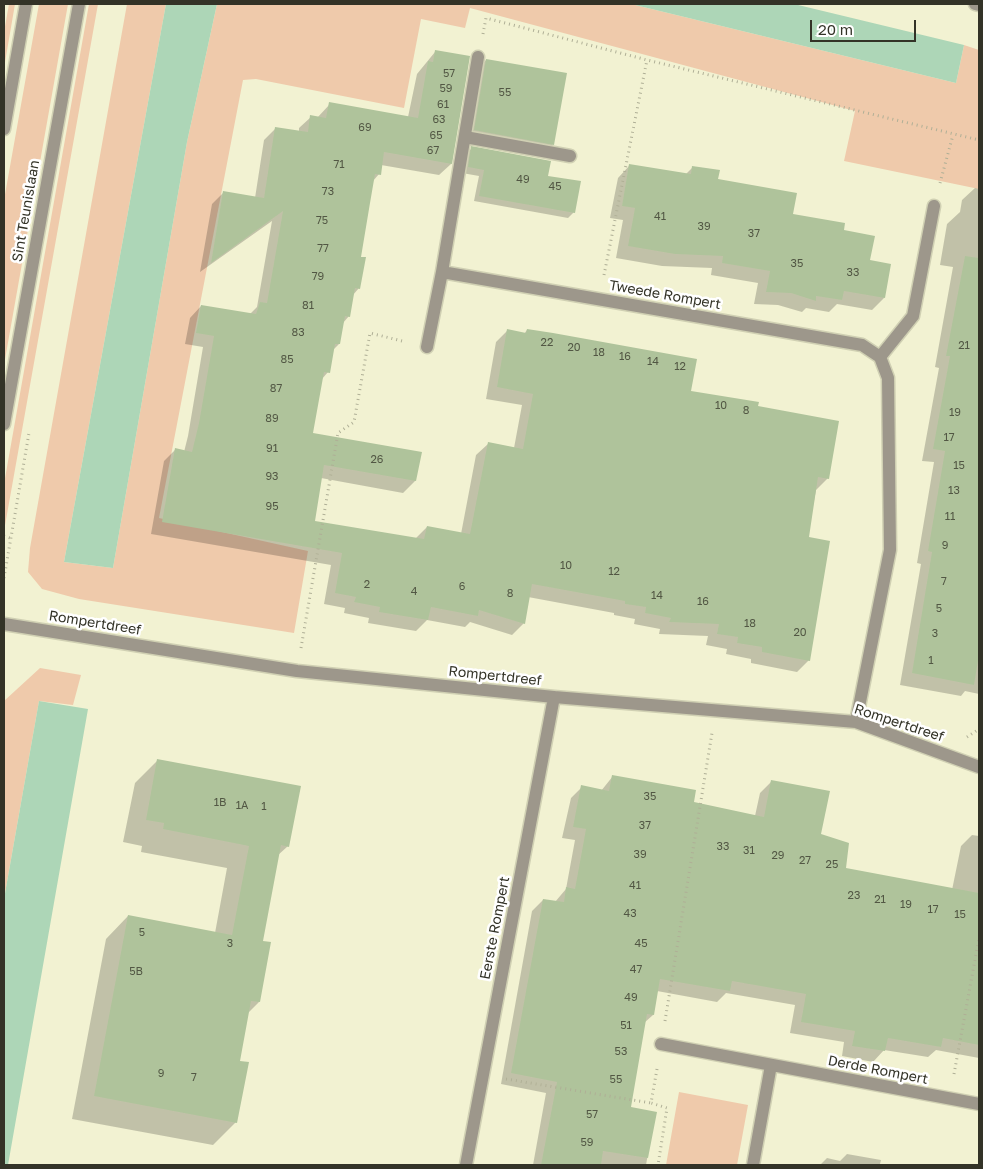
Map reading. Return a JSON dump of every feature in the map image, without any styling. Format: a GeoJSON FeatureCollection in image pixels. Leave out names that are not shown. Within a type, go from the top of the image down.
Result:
{"type":"FeatureCollection","features":[{"type":"Feature","properties":{"kind":"street"},"geometry":{"type":"LineString","coordinates":[[4,129],[26,4]]}},
{"type":"Feature","properties":{"kind":"street","name":"Sint Teunislaan"},"geometry":{"type":"LineString","coordinates":[[4,424],[79,4]]}},
{"type":"Feature","properties":{"kind":"street"},"geometry":{"type":"LineString","coordinates":[[975,4],[979,5]]}},
{"type":"Feature","properties":{"kind":"street"},"geometry":{"type":"LineString","coordinates":[[427,347],[442,272],[478,57]]}},
{"type":"Feature","properties":{"kind":"street"},"geometry":{"type":"LineString","coordinates":[[465,137],[570,156]]}},
{"type":"Feature","properties":{"kind":"street"},"geometry":{"type":"LineString","coordinates":[[856,722],[890,550],[888,378],[880,357],[913,316],[934,206]]}},
{"type":"Feature","properties":{"kind":"street","name":"Tweede Rompert"},"geometry":{"type":"LineString","coordinates":[[442,272],[862,345],[880,357]]}},
{"type":"Feature","properties":{"kind":"street","name":"Rompertdreef"},"geometry":{"type":"LineString","coordinates":[[4,624],[297,671],[554,697],[856,722],[979,767]]}},
{"type":"Feature","properties":{"kind":"street","name":"Eerste Rompert"},"geometry":{"type":"LineString","coordinates":[[466,1165],[554,697]]}},
{"type":"Feature","properties":{"kind":"street","name":"Derde Rompert"},"geometry":{"type":"LineString","coordinates":[[661,1044],[979,1104]]}},
{"type":"Feature","properties":{"kind":"street"},"geometry":{"type":"LineString","coordinates":[[753,1165],[771,1065]]}},
{"type":"Feature","properties":{"kind":"path"},"geometry":{"type":"LineString","coordinates":[[478,57],[486,18],[647,60],[979,140]]}},
{"type":"Feature","properties":{"kind":"path"},"geometry":{"type":"LineString","coordinates":[[600,298],[647,60]]}},
{"type":"Feature","properties":{"kind":"path"},"geometry":{"type":"LineString","coordinates":[[934,206],[953,135]]}},
{"type":"Feature","properties":{"kind":"path"},"geometry":{"type":"LineString","coordinates":[[297,671],[338,433],[354,422],[370,333],[427,347]]}},
{"type":"Feature","properties":{"kind":"path"},"geometry":{"type":"LineString","coordinates":[[4,536],[10,538]]}},
{"type":"Feature","properties":{"kind":"path"},"geometry":{"type":"LineString","coordinates":[[651,1103],[716,709]]}},
{"type":"Feature","properties":{"kind":"path"},"geometry":{"type":"LineString","coordinates":[[950,1099],[979,938]]}},
{"type":"Feature","properties":{"kind":"path"},"geometry":{"type":"LineString","coordinates":[[482,1076],[651,1103],[667,1108],[658,1165]]}},
{"type":"Feature","properties":{"kind":"shaded area"},"geometry":{"type":"Polygon","coordinates":[[[9,4],[15,4],[4,68],[4,32],[9,4]]]}},
{"type":"Feature","properties":{"kind":"shaded area"},"geometry":{"type":"Polygon","coordinates":[[[39,4],[68,4],[4,365],[4,200],[39,4]]]}},
{"type":"Feature","properties":{"kind":"shaded area"},"geometry":{"type":"Polygon","coordinates":[[[89,4],[98,4],[4,531],[4,484],[89,4]]]}},
{"type":"Feature","properties":{"kind":"shaded area"},"geometry":{"type":"Polygon","coordinates":[[[127,4],[166,4],[64,562],[113,568],[187,142],[217,4],[631,4],[956,83],[964,45],[979,50],[979,189],[844,161],[855,111],[470,8],[465,28],[421,19],[404,108],[256,79],[243,80],[159,518],[308,551],[294,633],[79,599],[42,589],[28,572],[30,548],[127,4]]]}},
{"type":"Feature","properties":{"kind":"shaded area"},"geometry":{"type":"Polygon","coordinates":[[[166,4],[217,4],[187,142],[113,568],[64,562],[166,4]]]}},
{"type":"Feature","properties":{"kind":"shaded area"},"geometry":{"type":"Polygon","coordinates":[[[631,4],[794,4],[964,45],[956,83],[631,4]]]}},
{"type":"Feature","properties":{"kind":"shaded area"},"geometry":{"type":"Polygon","coordinates":[[[40,668],[81,675],[73,705],[39,701],[4,899],[4,701],[40,668]]]}},
{"type":"Feature","properties":{"kind":"shaded area"},"geometry":{"type":"Polygon","coordinates":[[[39,701],[88,709],[8,1165],[4,1165],[4,899],[39,701]]]}},
{"type":"Feature","properties":{"kind":"shaded area"},"geometry":{"type":"Polygon","coordinates":[[[679,1092],[748,1105],[737,1165],[666,1165],[679,1092]]]}},
{"type":"Feature","properties":{"kind":"building"},"geometry":{"type":"Polygon","coordinates":[[[435,50],[470,56],[452,164],[384,152],[381,175],[375,174],[361,257],[366,257],[360,289],[355,288],[350,317],[345,316],[340,344],[335,344],[330,373],[324,372],[313,433],[422,452],[416,481],[324,465],[315,521],[424,539],[427,526],[470,534],[488,442],[523,449],[533,394],[497,387],[507,329],[526,333],[527,329],[553,333],[697,359],[691,391],[759,402],[758,406],[839,421],[829,479],[818,477],[809,537],[830,541],[810,661],[762,652],[762,647],[737,643],[738,637],[717,634],[719,624],[669,622],[671,618],[645,613],[646,607],[625,604],[625,601],[532,584],[525,624],[479,610],[478,616],[431,607],[428,620],[379,612],[380,607],[354,602],[356,597],[335,593],[342,553],[162,522],[175,448],[192,452],[199,423],[214,336],[196,333],[201,305],[256,314],[260,302],[267,303],[283,211],[211,263],[223,191],[264,198],[275,127],[308,132],[310,115],[326,118],[329,102],[418,118],[428,61],[433,62],[435,50]]]}},
{"type":"Feature","properties":{"kind":"building"},"geometry":{"type":"Polygon","coordinates":[[[486,59],[567,73],[554,145],[474,130],[486,59]]]}},
{"type":"Feature","properties":{"kind":"building"},"geometry":{"type":"Polygon","coordinates":[[[471,146],[551,161],[548,176],[581,181],[575,213],[479,196],[484,170],[468,167],[471,146]]]}},
{"type":"Feature","properties":{"kind":"building"},"geometry":{"type":"Polygon","coordinates":[[[629,164],[691,174],[692,166],[720,170],[718,179],[797,193],[793,214],[845,223],[844,230],[875,236],[870,260],[891,264],[885,298],[844,291],[842,300],[816,296],[816,301],[791,293],[766,292],[770,271],[722,263],[723,256],[675,254],[628,246],[635,208],[622,206],[629,164]]]}},
{"type":"Feature","properties":{"kind":"building"},"geometry":{"type":"Polygon","coordinates":[[[965,256],[979,258],[979,655],[974,685],[912,673],[932,552],[928,551],[945,451],[933,449],[950,356],[946,356],[965,256]]]}},
{"type":"Feature","properties":{"kind":"building"},"geometry":{"type":"Polygon","coordinates":[[[157,759],[301,786],[289,847],[281,845],[263,941],[271,942],[260,1002],[251,1001],[240,1061],[249,1062],[237,1123],[94,1096],[128,915],[232,935],[249,846],[163,829],[164,823],[146,820],[157,759]]]}},
{"type":"Feature","properties":{"kind":"building"},"geometry":{"type":"Polygon","coordinates":[[[612,775],[696,790],[694,802],[764,817],[771,780],[830,791],[821,834],[849,843],[846,868],[979,893],[979,1045],[943,1038],[941,1047],[888,1038],[885,1051],[852,1046],[855,1031],[801,1022],[806,994],[732,981],[730,991],[660,979],[654,1015],[647,1014],[631,1107],[657,1112],[648,1158],[603,1151],[601,1165],[541,1165],[557,1082],[511,1073],[543,899],[564,902],[566,887],[575,889],[586,829],[573,827],[581,785],[609,791],[612,775]]]}}]}
